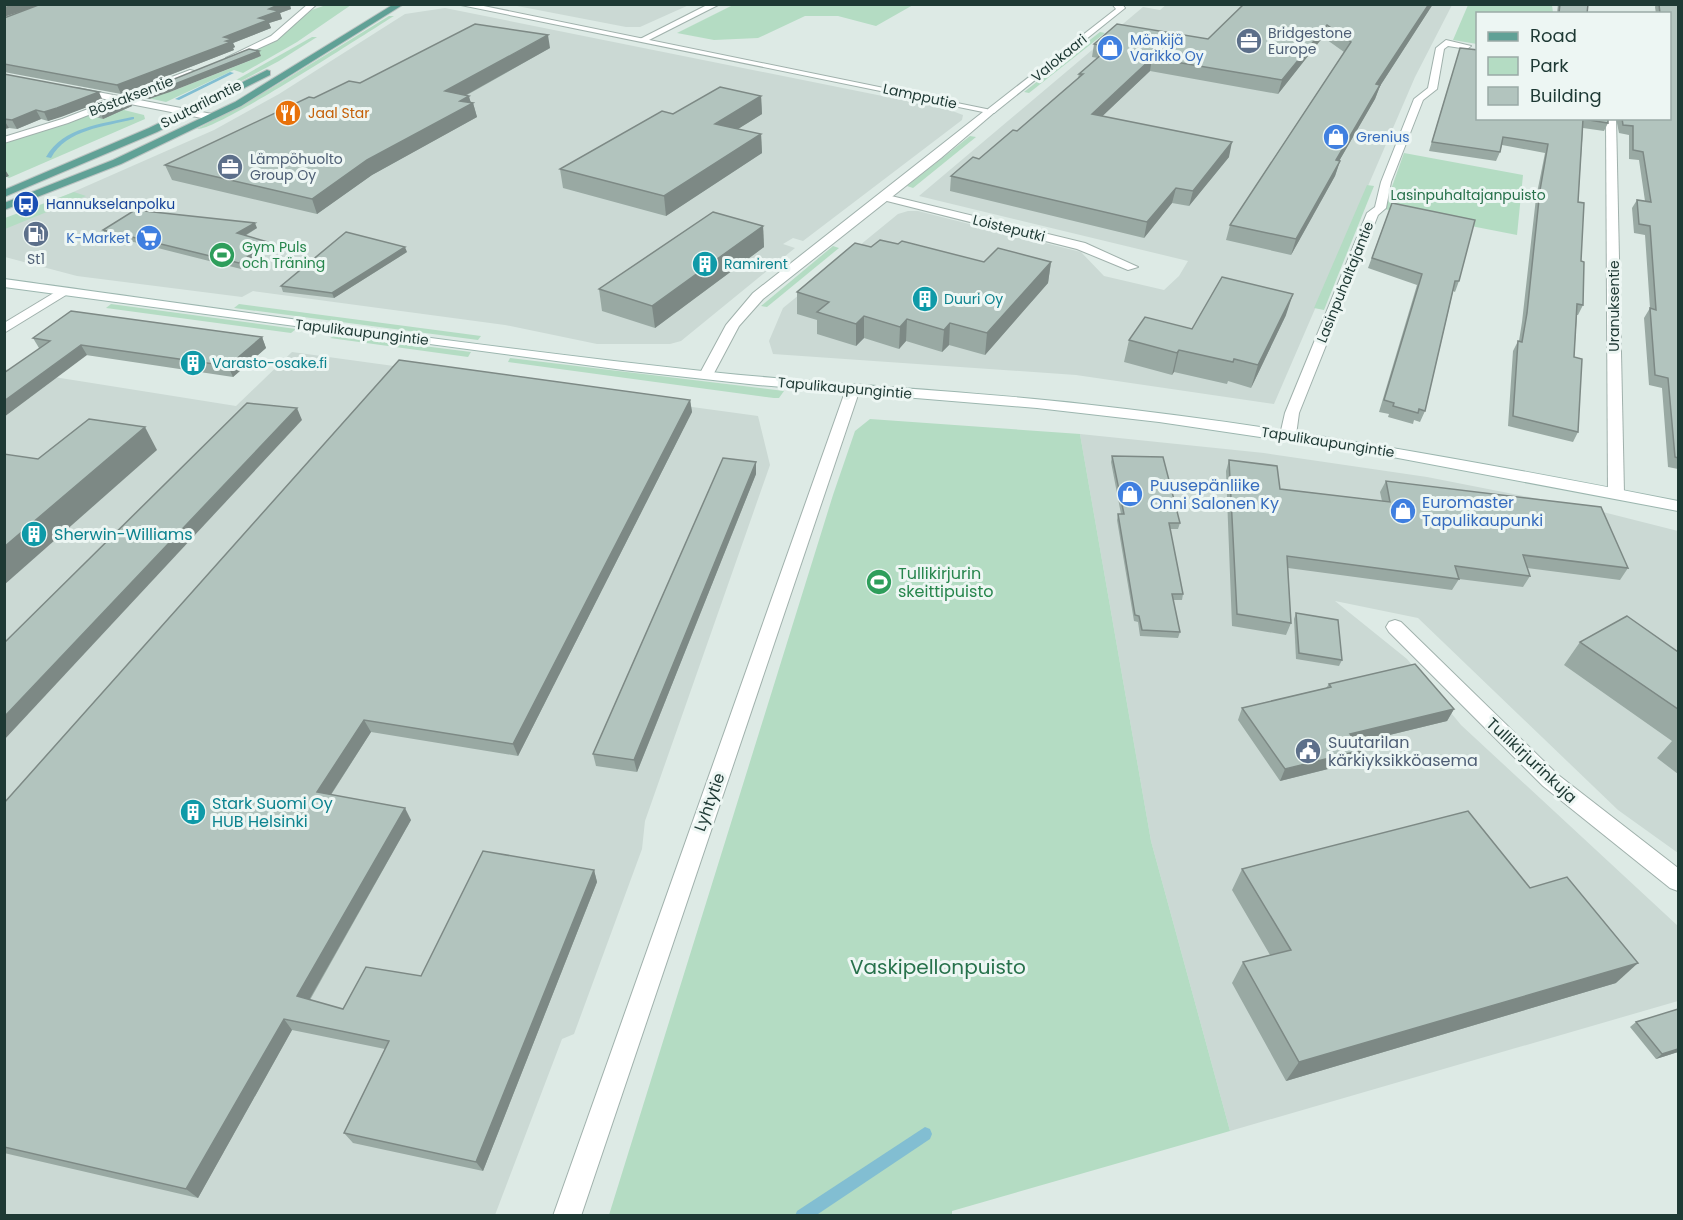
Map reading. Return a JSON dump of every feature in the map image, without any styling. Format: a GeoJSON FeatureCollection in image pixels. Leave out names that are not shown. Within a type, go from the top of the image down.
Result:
{"type":"FeatureCollection","features":[{"type":"Feature","properties":{"kind":"main road","name":"Suutarilantie"},"geometry":{"type":"LineString","coordinates":[[4,194],[189,113],[270,72],[378,4]]}},
{"type":"Feature","properties":{"kind":"main road","name":"Suutarilantie"},"geometry":{"type":"LineString","coordinates":[[4,207],[107,166],[212,117],[285,76],[400,4]]}},
{"type":"Feature","properties":{"kind":"street"},"geometry":{"type":"LineString","coordinates":[[218,62],[274,38],[313,4]]}},
{"type":"Feature","properties":{"kind":"street","name":"Lampputie"},"geometry":{"type":"LineString","coordinates":[[449,4],[642,40],[991,111]]}},
{"type":"Feature","properties":{"kind":"street"},"geometry":{"type":"LineString","coordinates":[[642,40],[716,4]]}},
{"type":"Feature","properties":{"kind":"street","name":"Valokaari"},"geometry":{"type":"LineString","coordinates":[[991,111],[1119,11],[1121,8],[1116,4]]}},
{"type":"Feature","properties":{"kind":"street","name":"Lasinpuhaltajantie"},"geometry":{"type":"LineString","coordinates":[[1288,435],[1292,413],[1373,213],[1380,208],[1386,182],[1418,94],[1432,89],[1435,79],[1434,69],[1440,48],[1446,43],[1467,46]]}},
{"type":"Feature","properties":{"kind":"street","name":"Böstaksentie"},"geometry":{"type":"LineString","coordinates":[[4,140],[122,100],[207,67]]}},
{"type":"Feature","properties":{"kind":"street","name":"Lasinpuhaltajantie"},"geometry":{"type":"LineString","coordinates":[[1423,78],[1434,69]]}},
{"type":"Feature","properties":{"kind":"street"},"geometry":{"type":"LineString","coordinates":[[64,88],[212,117]]}},
{"type":"Feature","properties":{"kind":"street","name":"Lampputie"},"geometry":{"type":"LineString","coordinates":[[706,375],[717,352],[750,303],[991,111]]}},
{"type":"Feature","properties":{"kind":"street","name":"Uranuksentie"},"geometry":{"type":"LineString","coordinates":[[1611,120],[1616,493]]}},
{"type":"Feature","properties":{"kind":"street","name":"Loisteputki"},"geometry":{"type":"LineString","coordinates":[[883,197],[1081,246],[1131,267]]}},
{"type":"Feature","properties":{"kind":"street","name":"Tapulikaupungintie"},"geometry":{"type":"LineString","coordinates":[[6,283],[706,375],[1073,407],[1288,435],[1484,467],[1678,506]]}},
{"type":"Feature","properties":{"kind":"street"},"geometry":{"type":"LineString","coordinates":[[4,328],[62,292]]}},
{"type":"Feature","properties":{"kind":"street","name":"Lyhtytie"},"geometry":{"type":"LineString","coordinates":[[567,1215],[853,389]]}},
{"type":"Feature","properties":{"kind":"street","name":"Tullikirjurinkuja"},"geometry":{"type":"LineString","coordinates":[[1395,627],[1550,780],[1678,881]]}},
{"type":"Feature","properties":{"kind":"shaded area"},"geometry":{"type":"Polygon","coordinates":[[[1167,4],[1452,5],[1415,77],[1274,404],[1076,375],[773,354],[769,341],[783,308],[898,214],[908,211],[918,211],[1081,252],[1104,276],[1164,290],[1179,276],[1188,261],[919,196],[1143,7],[1160,10],[1167,4]]]}},
{"type":"Feature","properties":{"kind":"shaded area"},"geometry":{"type":"Polygon","coordinates":[[[512,5],[689,5],[640,27],[626,27],[512,5]]]}},
{"type":"Feature","properties":{"kind":"shaded area"},"geometry":{"type":"Polygon","coordinates":[[[445,8],[947,109],[963,115],[962,120],[803,241],[793,238],[783,244],[795,248],[681,341],[670,344],[597,344],[505,325],[253,291],[242,297],[77,276],[5,257],[5,222],[214,130],[279,94],[405,14],[445,8]]]}},
{"type":"Feature","properties":{"kind":"shaded area"},"geometry":{"type":"Polygon","coordinates":[[[292,352],[758,416],[770,465],[645,821],[642,849],[574,1034],[562,1039],[495,1215],[5,1215],[4,369],[236,406],[292,352]]]}},
{"type":"Feature","properties":{"kind":"shaded area"},"geometry":{"type":"Polygon","coordinates":[[[1080,434],[1264,453],[1427,477],[1595,510],[1678,531],[1678,853],[1618,810],[1418,618],[1335,601],[1407,659],[1461,725],[1678,926],[1678,1001],[1230,1131],[1151,841],[1080,434]]]}},
{"type":"Feature","properties":{"kind":"green space"},"geometry":{"type":"Polygon","coordinates":[[[326,5],[351,5],[297,42],[243,73],[234,70],[166,102],[143,97],[145,94],[161,90],[170,92],[261,56],[249,53],[279,38],[309,11],[326,5]]]}},
{"type":"Feature","properties":{"kind":"green space"},"geometry":{"type":"Polygon","coordinates":[[[733,5],[913,5],[876,26],[838,16],[805,16],[758,38],[714,40],[677,33],[733,5]]]}},
{"type":"Feature","properties":{"kind":"green space"},"geometry":{"type":"Polygon","coordinates":[[[1468,5],[1552,5],[1553,12],[1476,12],[1476,44],[1453,40],[1468,5]]]}},
{"type":"Feature","properties":{"kind":"green space"},"geometry":{"type":"Polygon","coordinates":[[[389,16],[394,16],[260,99],[210,126],[197,129],[270,89],[389,16]]]}},
{"type":"Feature","properties":{"kind":"green space"},"geometry":{"type":"Polygon","coordinates":[[[1100,32],[1105,33],[1029,93],[1024,92],[1100,32]]]}},
{"type":"Feature","properties":{"kind":"green space"},"geometry":{"type":"Polygon","coordinates":[[[312,37],[317,37],[279,61],[211,97],[206,97],[312,37]]]}},
{"type":"Feature","properties":{"kind":"green space"},"geometry":{"type":"Polygon","coordinates":[[[120,109],[144,115],[145,119],[9,178],[5,176],[5,143],[98,112],[120,109]]]}},
{"type":"Feature","properties":{"kind":"green space"},"geometry":{"type":"Polygon","coordinates":[[[970,136],[976,137],[913,188],[907,186],[970,136]]]}},
{"type":"Feature","properties":{"kind":"green space","name":"Lasinpuhaltajanpuisto"},"geometry":{"type":"Polygon","coordinates":[[[1404,153],[1523,175],[1517,235],[1384,209],[1404,153]]]}},
{"type":"Feature","properties":{"kind":"green space"},"geometry":{"type":"Polygon","coordinates":[[[1367,185],[1374,186],[1324,310],[1314,308],[1367,185]]]}},
{"type":"Feature","properties":{"kind":"green space"},"geometry":{"type":"Polygon","coordinates":[[[74,192],[86,196],[5,229],[5,218],[74,192]]]}},
{"type":"Feature","properties":{"kind":"green space"},"geometry":{"type":"Polygon","coordinates":[[[833,246],[839,248],[767,307],[761,306],[833,246]]]}},
{"type":"Feature","properties":{"kind":"green space"},"geometry":{"type":"Polygon","coordinates":[[[111,304],[296,329],[291,333],[106,308],[111,304]]]}},
{"type":"Feature","properties":{"kind":"green space"},"geometry":{"type":"Polygon","coordinates":[[[239,304],[481,336],[478,340],[234,308],[239,304]]]}},
{"type":"Feature","properties":{"kind":"green space"},"geometry":{"type":"Polygon","coordinates":[[[336,335],[471,352],[468,357],[330,338],[336,335]]]}},
{"type":"Feature","properties":{"kind":"green space"},"geometry":{"type":"Polygon","coordinates":[[[510,358],[784,391],[779,398],[774,398],[508,362],[510,358]]]}},
{"type":"Feature","properties":{"kind":"green space","name":"Vaskipellonpuisto"},"geometry":{"type":"Polygon","coordinates":[[[870,419],[1080,434],[1151,841],[1230,1131],[952,1211],[952,1215],[609,1215],[833,495],[855,431],[870,419]]]}},
{"type":"Feature","properties":{"kind":"building"},"geometry":{"type":"Polygon","coordinates":[[[4,4],[16,4],[4,8],[4,4]]]}},
{"type":"Feature","properties":{"kind":"building"},"geometry":{"type":"Polygon","coordinates":[[[41,4],[280,4],[269,9],[279,11],[259,18],[268,20],[224,37],[232,39],[226,41],[231,42],[117,85],[4,64],[4,18],[41,4]]]}},
{"type":"Feature","properties":{"kind":"building"},"geometry":{"type":"Polygon","coordinates":[[[1244,4],[1429,4],[1376,84],[1380,85],[1336,160],[1340,161],[1296,239],[1230,225],[1351,42],[1327,25],[1282,80],[1152,58],[1092,114],[1232,142],[1193,191],[1176,188],[1147,222],[951,176],[973,157],[979,159],[1013,130],[1017,131],[1083,74],[1079,74],[1110,47],[1094,44],[1117,24],[1208,39],[1244,4]]]}},
{"type":"Feature","properties":{"kind":"building"},"geometry":{"type":"Polygon","coordinates":[[[1560,4],[1588,4],[1587,12],[1559,12],[1560,4]]]}},
{"type":"Feature","properties":{"kind":"building"},"geometry":{"type":"Polygon","coordinates":[[[1659,4],[1678,4],[1678,458],[1675,457],[1668,378],[1655,375],[1650,308],[1656,310],[1650,226],[1639,224],[1637,200],[1651,202],[1643,152],[1633,150],[1633,126],[1623,125],[1622,120],[1671,120],[1671,12],[1660,12],[1659,4]]]}},
{"type":"Feature","properties":{"kind":"building"},"geometry":{"type":"Polygon","coordinates":[[[475,24],[548,35],[445,91],[469,96],[460,101],[473,103],[367,160],[312,199],[165,165],[309,97],[314,98],[349,81],[360,83],[475,24]]]}},
{"type":"Feature","properties":{"kind":"building"},"geometry":{"type":"Polygon","coordinates":[[[1460,48],[1476,50],[1476,120],[1583,120],[1578,202],[1584,203],[1581,261],[1584,262],[1583,305],[1577,304],[1574,357],[1582,359],[1578,432],[1513,416],[1518,341],[1522,342],[1527,313],[1540,190],[1548,144],[1503,137],[1500,152],[1432,142],[1460,48]]]}},
{"type":"Feature","properties":{"kind":"building"},"geometry":{"type":"Polygon","coordinates":[[[249,49],[259,51],[147,95],[139,93],[249,49]]]}},
{"type":"Feature","properties":{"kind":"building"},"geometry":{"type":"Polygon","coordinates":[[[4,74],[99,92],[44,112],[36,110],[12,120],[4,119],[4,74]]]}},
{"type":"Feature","properties":{"kind":"building"},"geometry":{"type":"Polygon","coordinates":[[[720,87],[761,96],[715,124],[761,134],[664,196],[560,169],[662,111],[673,114],[720,87]]]}},
{"type":"Feature","properties":{"kind":"building"},"geometry":{"type":"Polygon","coordinates":[[[121,100],[130,102],[101,114],[90,112],[121,100]]]}},
{"type":"Feature","properties":{"kind":"building"},"geometry":{"type":"Polygon","coordinates":[[[1589,120],[1608,120],[1608,123],[1589,120]]]}},
{"type":"Feature","properties":{"kind":"building"},"geometry":{"type":"Polygon","coordinates":[[[1392,203],[1475,220],[1459,281],[1455,281],[1425,411],[1419,409],[1418,413],[1393,406],[1394,403],[1384,400],[1422,274],[1372,258],[1392,203]]]}},
{"type":"Feature","properties":{"kind":"building"},"geometry":{"type":"Polygon","coordinates":[[[135,210],[255,223],[237,233],[268,242],[239,263],[103,230],[135,210]]]}},
{"type":"Feature","properties":{"kind":"building"},"geometry":{"type":"Polygon","coordinates":[[[713,212],[763,226],[652,306],[599,289],[713,212]]]}},
{"type":"Feature","properties":{"kind":"building"},"geometry":{"type":"Polygon","coordinates":[[[346,232],[405,247],[332,293],[281,286],[346,232]]]}},
{"type":"Feature","properties":{"kind":"building","name":"Duuri Oy"},"geometry":{"type":"Polygon","coordinates":[[[880,240],[898,244],[902,241],[984,262],[998,248],[1051,262],[987,333],[950,323],[944,330],[907,319],[900,327],[864,316],[856,324],[817,312],[829,302],[797,292],[855,243],[871,247],[880,240]]]}},
{"type":"Feature","properties":{"kind":"building"},"geometry":{"type":"Polygon","coordinates":[[[1222,277],[1293,294],[1258,365],[1179,350],[1177,353],[1129,340],[1145,317],[1192,329],[1222,277]]]}},
{"type":"Feature","properties":{"kind":"building"},"geometry":{"type":"Polygon","coordinates":[[[71,311],[262,337],[228,366],[81,345],[4,401],[4,373],[50,341],[33,338],[71,311]]]}},
{"type":"Feature","properties":{"kind":"building","name":"Stark Suomi Oy HUB Helsinki"},"geometry":{"type":"Polygon","coordinates":[[[399,360],[690,400],[513,744],[364,720],[317,792],[405,808],[297,996],[343,1009],[366,967],[421,976],[483,851],[594,870],[476,1162],[344,1133],[389,1041],[284,1019],[186,1189],[4,1147],[4,803],[399,360]]]}},
{"type":"Feature","properties":{"kind":"building"},"geometry":{"type":"Polygon","coordinates":[[[247,403],[297,408],[4,717],[4,643],[247,403]]]}},
{"type":"Feature","properties":{"kind":"building"},"geometry":{"type":"Polygon","coordinates":[[[89,419],[145,427],[4,547],[4,454],[38,459],[89,419]]]}},
{"type":"Feature","properties":{"kind":"building"},"geometry":{"type":"Polygon","coordinates":[[[1112,456],[1163,457],[1180,523],[1169,523],[1183,594],[1172,594],[1180,632],[1142,630],[1139,616],[1135,615],[1118,514],[1124,514],[1112,456]]]}},
{"type":"Feature","properties":{"kind":"building"},"geometry":{"type":"Polygon","coordinates":[[[723,458],[756,462],[634,760],[593,754],[723,458]]]}},
{"type":"Feature","properties":{"kind":"building"},"geometry":{"type":"Polygon","coordinates":[[[1229,460],[1277,466],[1280,489],[1390,502],[1386,481],[1601,507],[1628,568],[1523,555],[1530,576],[1455,566],[1459,579],[1287,556],[1291,623],[1237,614],[1229,460]]]}},
{"type":"Feature","properties":{"kind":"building"},"geometry":{"type":"Polygon","coordinates":[[[1296,613],[1338,620],[1342,660],[1299,653],[1296,613]]]}},
{"type":"Feature","properties":{"kind":"building"},"geometry":{"type":"Polygon","coordinates":[[[1627,616],[1678,652],[1678,709],[1580,642],[1627,616]]]}},
{"type":"Feature","properties":{"kind":"building"},"geometry":{"type":"Polygon","coordinates":[[[1415,664],[1454,709],[1350,734],[1362,750],[1285,769],[1242,708],[1331,687],[1329,684],[1415,664]]]}},
{"type":"Feature","properties":{"kind":"building"},"geometry":{"type":"Polygon","coordinates":[[[1468,811],[1530,888],[1567,877],[1638,963],[1299,1062],[1243,962],[1291,950],[1242,869],[1468,811]]]}},
{"type":"Feature","properties":{"kind":"building"},"geometry":{"type":"Polygon","coordinates":[[[1678,1009],[1678,1049],[1662,1054],[1636,1022],[1678,1009]]]}},
{"type":"Feature","properties":{"kind":"waterway"},"geometry":{"type":"LineString","coordinates":[[177,99],[232,73]]}},
{"type":"Feature","properties":{"kind":"waterway"},"geometry":{"type":"LineString","coordinates":[[49,157],[62,140],[72,135],[97,126],[132,118]]}},
{"type":"Feature","properties":{"kind":"waterway"},"geometry":{"type":"LineString","coordinates":[[802,1216],[925,1134]]}},
{"type":"Feature","properties":{"kind":"place","name":"Bridgestone Europe"},"geometry":{"type":"Point","coordinates":[1249,41]}},
{"type":"Feature","properties":{"kind":"place","name":"Mönkijä Varikko Oy"},"geometry":{"type":"Point","coordinates":[1110,48]}},
{"type":"Feature","properties":{"kind":"place","name":"Jaal Star"},"geometry":{"type":"Point","coordinates":[288,113]}},
{"type":"Feature","properties":{"kind":"place","name":"Grenius"},"geometry":{"type":"Point","coordinates":[1336,137]}},
{"type":"Feature","properties":{"kind":"place","name":"Lämpöhuolto Group Oy"},"geometry":{"type":"Point","coordinates":[230,167]}},
{"type":"Feature","properties":{"kind":"place","name":"Hannukselanpolku"},"geometry":{"type":"Point","coordinates":[26,204]}},
{"type":"Feature","properties":{"kind":"place","name":"St1"},"geometry":{"type":"Point","coordinates":[36,234]}},
{"type":"Feature","properties":{"kind":"place","name":"K-Market"},"geometry":{"type":"Point","coordinates":[149,238]}},
{"type":"Feature","properties":{"kind":"place","name":"Gym Puls och Träning"},"geometry":{"type":"Point","coordinates":[222,255]}},
{"type":"Feature","properties":{"kind":"place","name":"Ramirent"},"geometry":{"type":"Point","coordinates":[705,264]}},
{"type":"Feature","properties":{"kind":"place","name":"Duuri Oy"},"geometry":{"type":"Point","coordinates":[925,299]}},
{"type":"Feature","properties":{"kind":"place","name":"Varasto-osake.fi"},"geometry":{"type":"Point","coordinates":[193,363]}},
{"type":"Feature","properties":{"kind":"place","name":"Puusepänliike Onni Salonen Ky"},"geometry":{"type":"Point","coordinates":[1130,494]}},
{"type":"Feature","properties":{"kind":"place","name":"Euromaster Tapulikaupunki"},"geometry":{"type":"Point","coordinates":[1403,511]}},
{"type":"Feature","properties":{"kind":"place","name":"Sherwin-Williams"},"geometry":{"type":"Point","coordinates":[34,534]}},
{"type":"Feature","properties":{"kind":"place","name":"Tullikirjurin skeittipuisto"},"geometry":{"type":"Point","coordinates":[879,582]}},
{"type":"Feature","properties":{"kind":"place","name":"Suutarilan kärkiyksikköasema"},"geometry":{"type":"Point","coordinates":[1308,751]}},
{"type":"Feature","properties":{"kind":"place","name":"Stark Suomi Oy HUB Helsinki"},"geometry":{"type":"Point","coordinates":[193,812]}}]}
